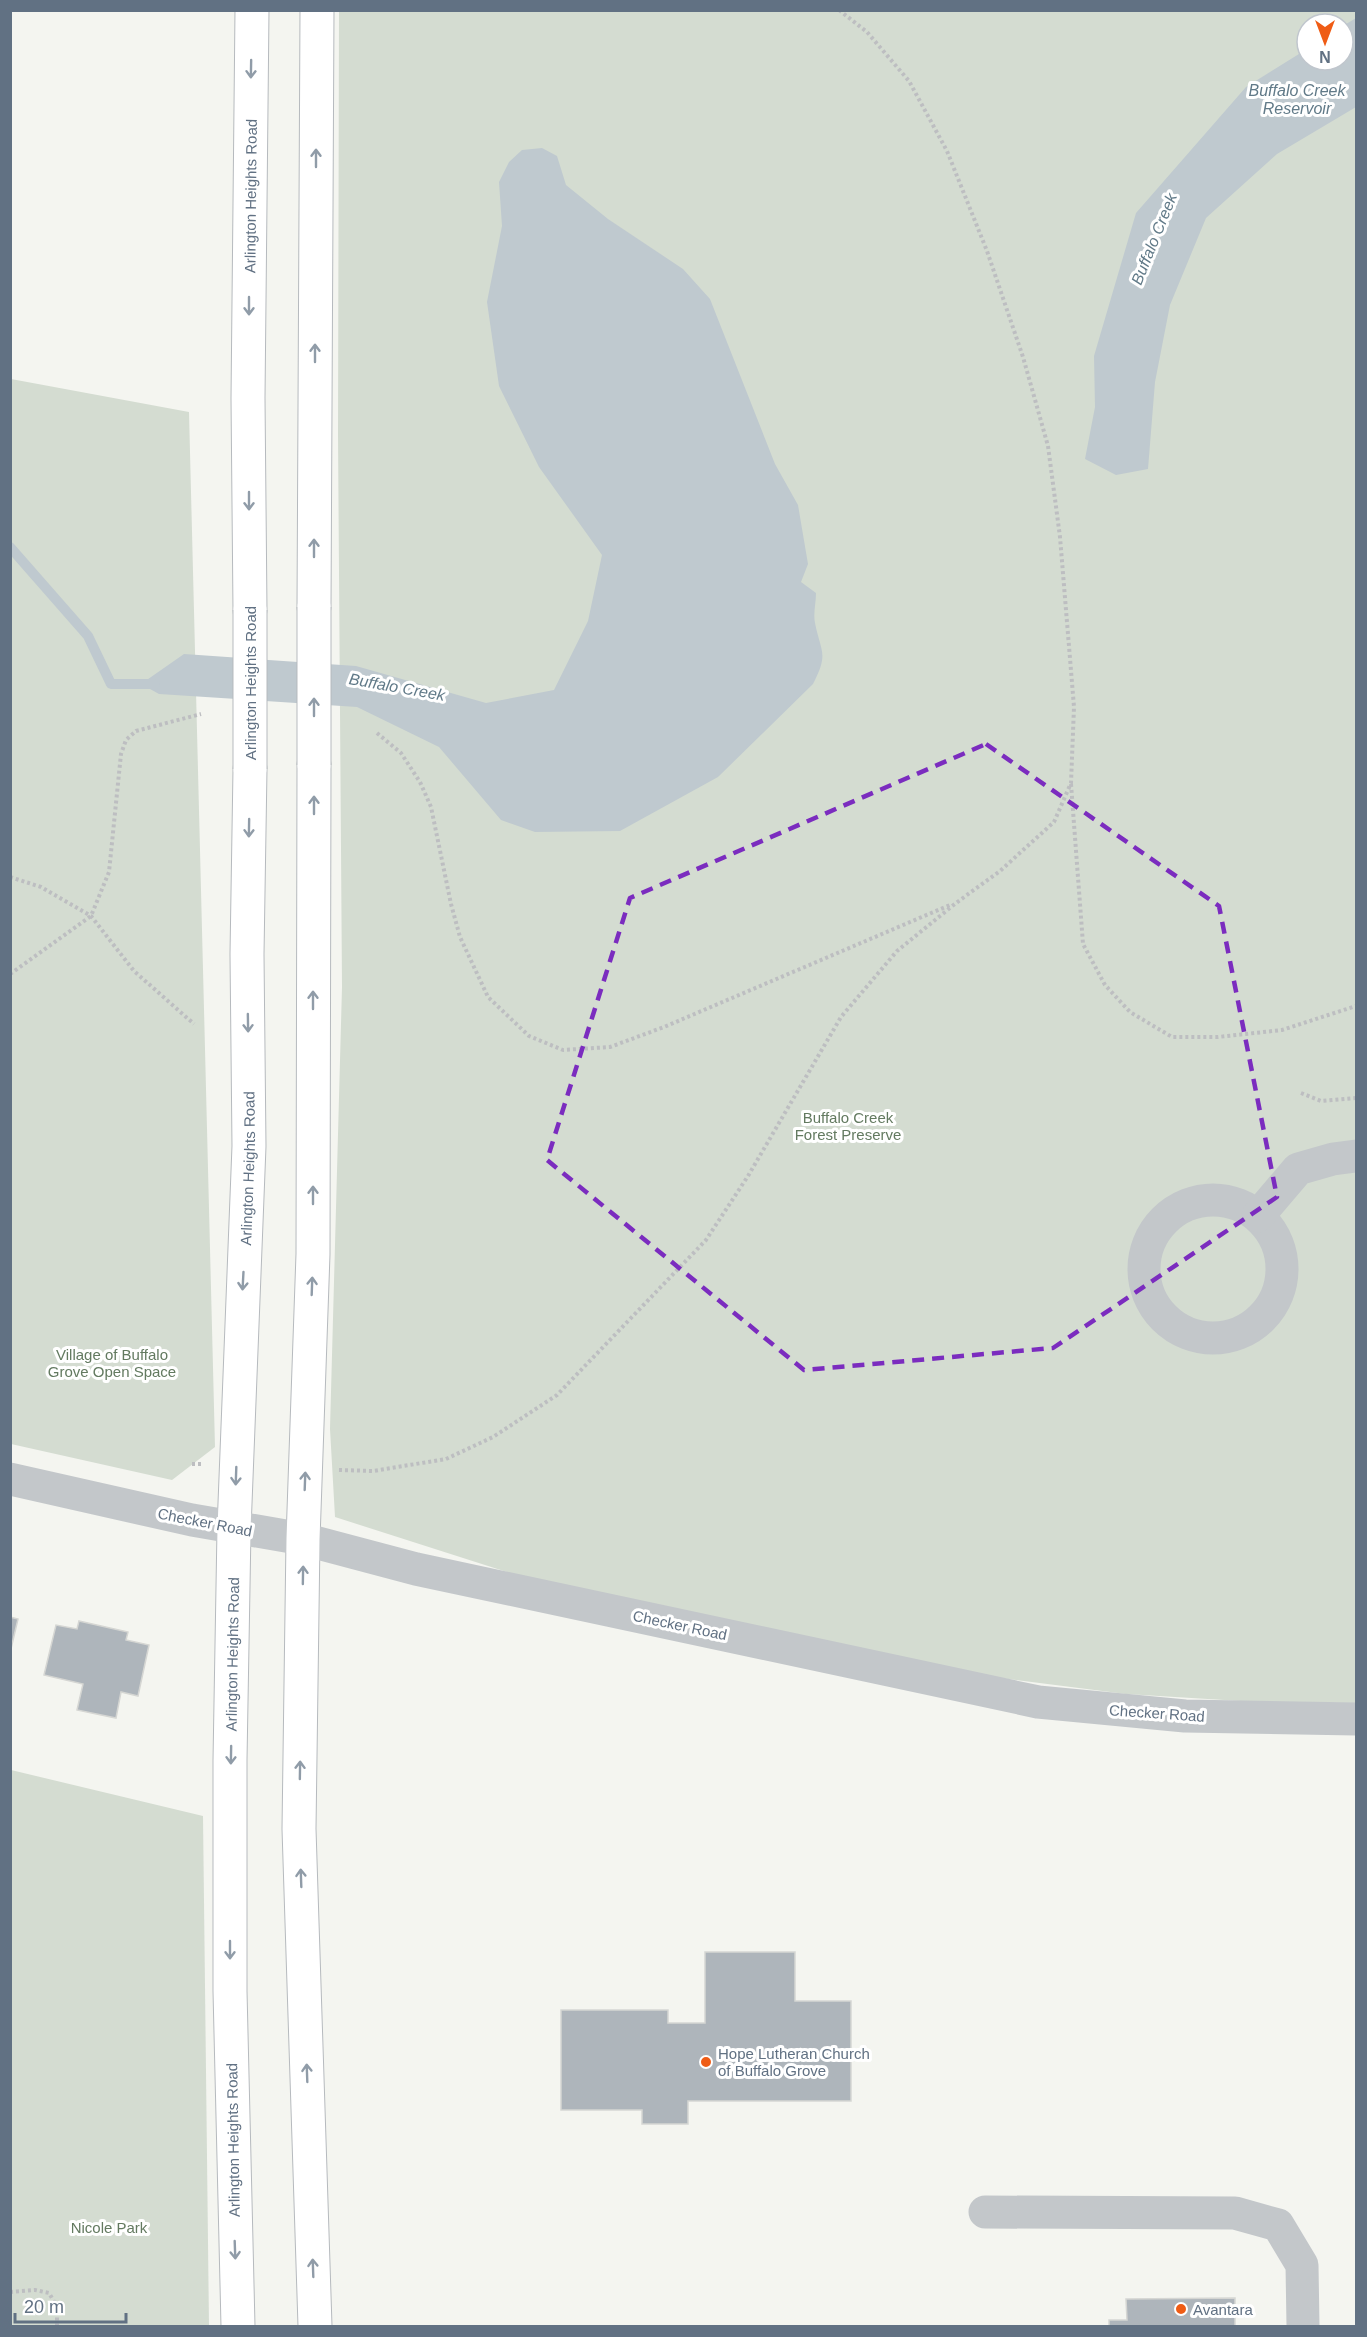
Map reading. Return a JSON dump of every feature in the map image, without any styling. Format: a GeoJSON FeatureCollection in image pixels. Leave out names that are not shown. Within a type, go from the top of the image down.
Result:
{"type":"FeatureCollection","features":[{"type":"Feature","properties":{"kind":"main road","name":"Arlington Heights Road"},"geometry":{"type":"LineString","coordinates":[[238,2326],[230,1991],[230,1760],[234,1529],[249,1146],[248,386],[252,10]]}},
{"type":"Feature","properties":{"kind":"main road"},"geometry":{"type":"LineString","coordinates":[[315,2326],[299,1829],[303,1539],[313,1254],[317,10]]}},
{"type":"Feature","properties":{"kind":"street"},"geometry":{"type":"LineString","coordinates":[[1258,1216],[1298,1169],[1333,1159],[1356,1156]]}},
{"type":"Feature","properties":{"kind":"street"},"geometry":{"type":"LineString","coordinates":[[1216,1200],[1239,1204],[1258,1216],[1272,1231],[1280,1249],[1283,1269],[1280,1289],[1272,1308],[1258,1322],[1240,1333],[1220,1338],[1200,1337],[1178,1329],[1161,1314],[1149,1295],[1144,1273],[1146,1250],[1156,1229],[1172,1213],[1193,1202],[1216,1200]]}},
{"type":"Feature","properties":{"kind":"street","name":"Checker Road"},"geometry":{"type":"LineString","coordinates":[[10,1479],[234,1529],[303,1539],[416,1569],[1038,1702],[1185,1716],[1356,1719]]}},
{"type":"Feature","properties":{"kind":"street"},"geometry":{"type":"LineString","coordinates":[[985,2212],[1236,2213],[1278,2225],[1302,2265],[1303,2326]]}},
{"type":"Feature","properties":{"kind":"path"},"geometry":{"type":"LineString","coordinates":[[839,10],[867,32],[909,81],[947,151],[987,251],[1023,357],[1048,446],[1060,537],[1074,707],[1071,783],[1083,944],[1105,986],[1130,1012],[1172,1037],[1218,1037],[1282,1030],[1356,1006]]}},
{"type":"Feature","properties":{"kind":"path"},"geometry":{"type":"LineString","coordinates":[[10,974],[91,916],[110,872],[121,754],[126,740],[136,731],[201,714]]}},
{"type":"Feature","properties":{"kind":"path"},"geometry":{"type":"LineString","coordinates":[[377,733],[401,753],[420,782],[431,807],[460,937],[488,996],[529,1036],[563,1050],[610,1047],[664,1027],[956,903]]}},
{"type":"Feature","properties":{"kind":"path"},"geometry":{"type":"LineString","coordinates":[[340,1470],[373,1471],[446,1459],[493,1437],[557,1395],[706,1240],[748,1176],[841,1017],[897,951],[1000,871],[1054,822],[1071,783]]}},
{"type":"Feature","properties":{"kind":"path"},"geometry":{"type":"LineString","coordinates":[[10,877],[41,887],[91,916],[134,971],[194,1023]]}},
{"type":"Feature","properties":{"kind":"path"},"geometry":{"type":"LineString","coordinates":[[1301,1093],[1321,1101],[1356,1098]]}},
{"type":"Feature","properties":{"kind":"path"},"geometry":{"type":"LineString","coordinates":[[10,2292],[35,2290],[49,2293],[57,2307],[57,2326]]}},
{"type":"Feature","properties":{"kind":"highlighted area"},"geometry":{"type":"Polygon","coordinates":[[[986,744],[1219,906],[1277,1197],[1053,1348],[804,1370],[547,1160],[630,898],[986,744]]]}},
{"type":"Feature","properties":{"kind":"green space","name":"Buffalo Creek Forest Preserve"},"geometry":{"type":"Polygon","coordinates":[[[339,11],[1356,11],[1356,1703],[1257,1702],[1126,1694],[978,1675],[519,1576],[335,1517],[330,1429],[342,987],[338,434],[339,11]]]}},
{"type":"Feature","properties":{"kind":"green space","name":"Village of Buffalo Grove Open Space"},"geometry":{"type":"Polygon","coordinates":[[[11,379],[189,412],[215,1447],[172,1480],[11,1444],[11,379]]]}},
{"type":"Feature","properties":{"kind":"green space","name":"Nicole Park"},"geometry":{"type":"Polygon","coordinates":[[[11,1770],[203,1816],[209,2326],[11,2326],[11,1770]]]}},
{"type":"Feature","properties":{"kind":"water","name":"Buffalo Creek Reservoir"},"geometry":{"type":"Polygon","coordinates":[[[1355,19],[1356,107],[1277,154],[1206,218],[1170,305],[1155,382],[1148,469],[1116,475],[1085,459],[1095,407],[1094,356],[1136,213],[1246,87],[1295,56],[1295,72],[1355,72],[1355,19]]]}},
{"type":"Feature","properties":{"kind":"water"},"geometry":{"type":"Polygon","coordinates":[[[542,148],[557,156],[566,185],[608,219],[683,269],[710,299],[775,464],[798,505],[808,564],[801,582],[816,593],[814,620],[822,659],[813,684],[718,777],[620,831],[535,832],[501,820],[439,747],[357,707],[159,694],[141,684],[184,654],[356,666],[486,703],[554,690],[588,621],[602,555],[539,467],[499,386],[487,302],[502,226],[499,182],[509,162],[522,150],[542,148]]]}},
{"type":"Feature","properties":{"kind":"building"},"geometry":{"type":"Polygon","coordinates":[[[10,1617],[18,1619],[10,1653],[10,1617]]]}},
{"type":"Feature","properties":{"kind":"building"},"geometry":{"type":"Polygon","coordinates":[[[79,1621],[128,1632],[126,1640],[149,1645],[138,1696],[121,1692],[116,1718],[77,1710],[83,1684],[44,1675],[56,1625],[77,1629],[79,1621]]]}},
{"type":"Feature","properties":{"kind":"building","name":"Hope Lutheran Church of Buffalo Grove"},"geometry":{"type":"Polygon","coordinates":[[[705,1952],[795,1952],[795,2001],[851,2001],[851,2101],[688,2101],[688,2124],[642,2124],[642,2110],[561,2110],[561,2010],[668,2010],[668,2023],[705,2023],[705,1952]]]}},
{"type":"Feature","properties":{"kind":"building","name":"Avantara"},"geometry":{"type":"Polygon","coordinates":[[[1235,2298],[1235,2326],[1109,2326],[1109,2320],[1127,2320],[1126,2299],[1235,2298]]]}},
{"type":"Feature","properties":{"kind":"waterway","name":"Buffalo Creek"},"geometry":{"type":"LineString","coordinates":[[10,547],[88,636],[111,684],[155,684]]}},
{"type":"Feature","properties":{"kind":"place","name":"Hope Lutheran Church of Buffalo Grove"},"geometry":{"type":"Point","coordinates":[706,2062]}},
{"type":"Feature","properties":{"kind":"place","name":"Avantara"},"geometry":{"type":"Point","coordinates":[1181,2309]}}]}
